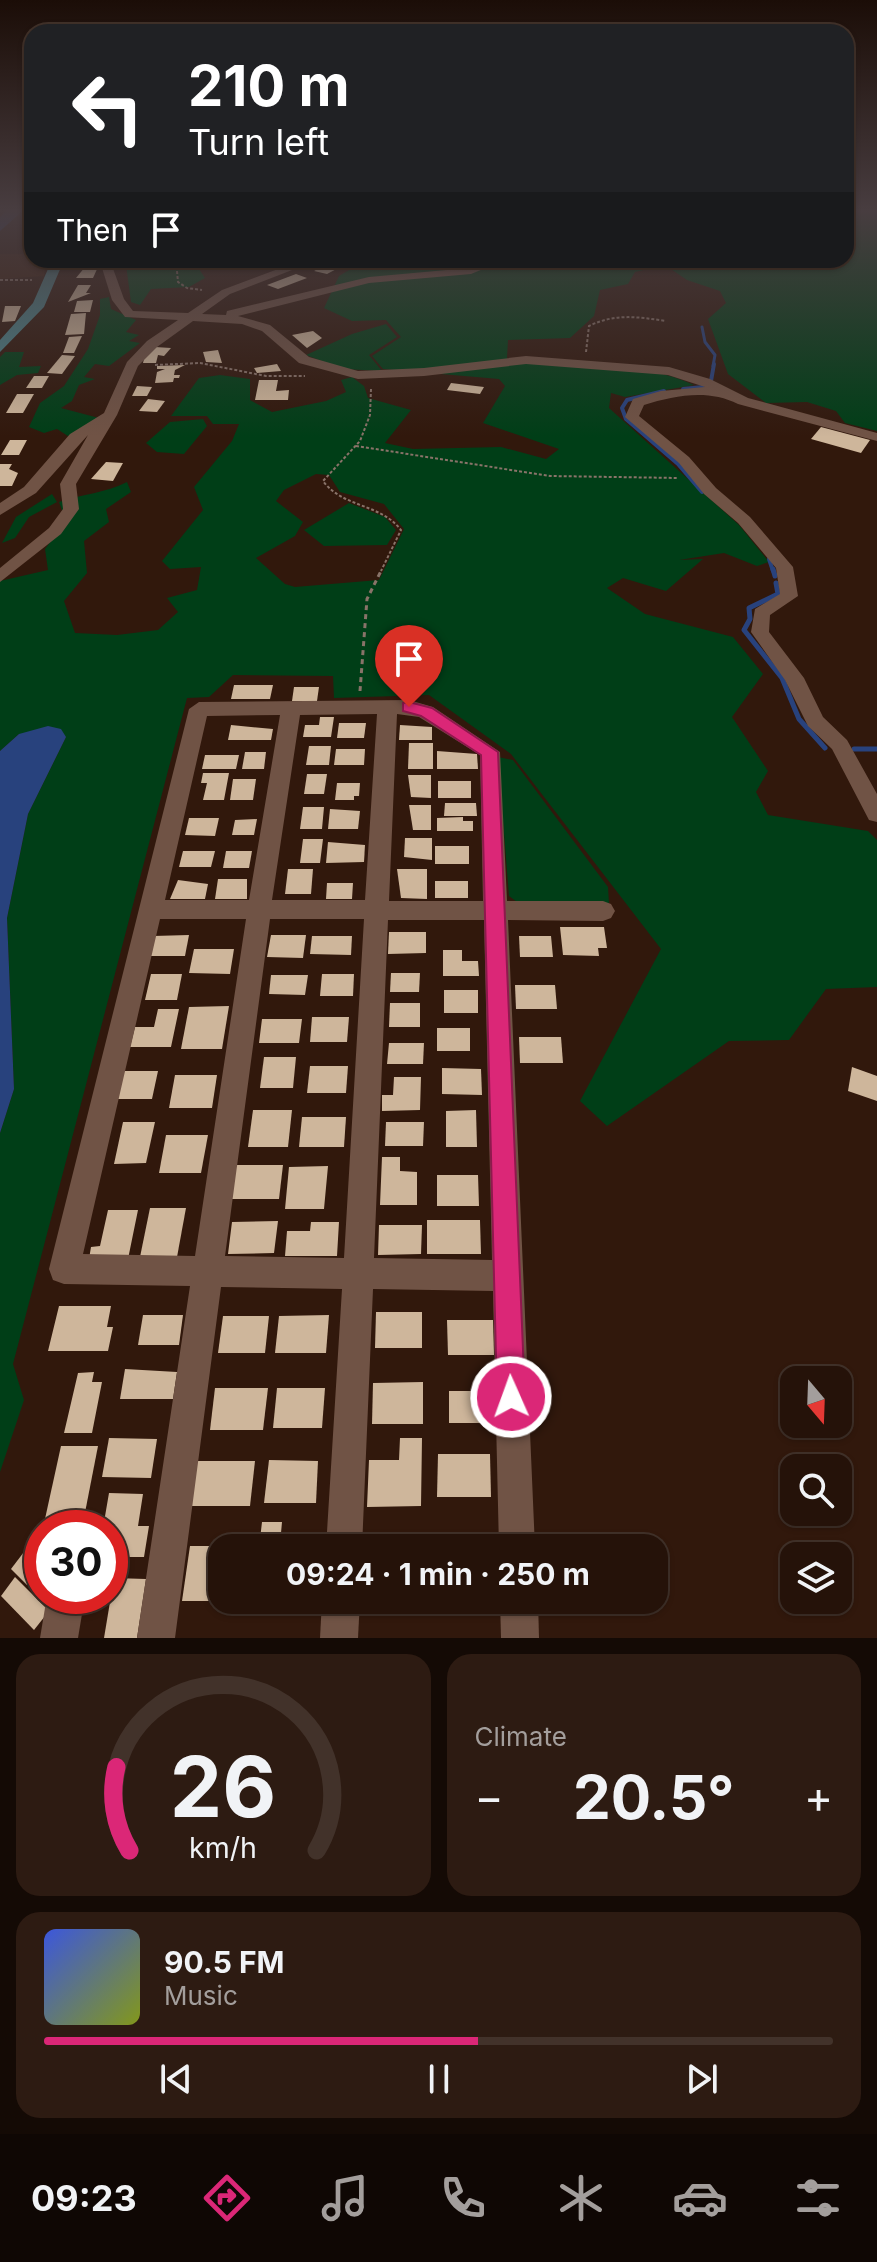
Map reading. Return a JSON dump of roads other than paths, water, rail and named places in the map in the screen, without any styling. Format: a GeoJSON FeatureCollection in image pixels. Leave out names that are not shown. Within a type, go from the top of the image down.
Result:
{"type":"FeatureCollection","features":[{"type":"Feature","properties":{"kind":"main road"},"geometry":{"type":"LineString","coordinates":[[0,348],[39,304],[50,284]]}},
{"type":"Feature","properties":{"kind":"street"},"geometry":{"type":"LineString","coordinates":[[113,284],[118,300],[129,314],[159,318],[228,317],[258,324],[304,360],[337,371],[358,375],[409,374],[526,360],[592,362],[669,371],[743,401],[877,437]]}},
{"type":"Feature","properties":{"kind":"street"},"geometry":{"type":"LineString","coordinates":[[0,510],[30,490],[75,437],[104,419],[115,408],[132,365],[188,317],[226,292],[246,284]]}},
{"type":"Feature","properties":{"kind":"street"},"geometry":{"type":"LineString","coordinates":[[228,317],[235,312],[312,297],[354,284]]}},
{"type":"Feature","properties":{"kind":"street"},"geometry":{"type":"LineString","coordinates":[[719,390],[661,395],[638,402],[632,417],[684,460],[710,491],[744,520],[784,567],[789,596],[761,613],[760,632],[794,678],[815,721],[840,745],[877,814]]}},
{"type":"Feature","properties":{"kind":"street"},"geometry":{"type":"LineString","coordinates":[[0,577],[55,531],[71,509],[68,484],[104,419]]}},
{"type":"Feature","properties":{"kind":"street"},"geometry":{"type":"LineString","coordinates":[[506,1276],[64,1269],[199,709],[409,707],[426,712],[490,752],[516,1534]]}},
{"type":"Feature","properties":{"kind":"street"},"geometry":{"type":"LineString","coordinates":[[345,1534],[377,910],[373,708]]}},
{"type":"Feature","properties":{"kind":"street"},"geometry":{"type":"LineString","coordinates":[[156,1638],[259,909],[291,709]]}},
{"type":"Feature","properties":{"kind":"street"},"geometry":{"type":"LineString","coordinates":[[150,909],[603,911]]}},
{"type":"Feature","properties":{"kind":"street"},"geometry":{"type":"LineString","coordinates":[[59,1638],[63,1614]]}},
{"type":"Feature","properties":{"kind":"street"},"geometry":{"type":"LineString","coordinates":[[339,1638],[340,1614]]}},
{"type":"Feature","properties":{"kind":"street"},"geometry":{"type":"LineString","coordinates":[[519,1614],[520,1638]]}},
{"type":"Feature","properties":{"kind":"water"},"geometry":{"type":"Polygon","coordinates":[[[48,726],[61,729],[66,737],[28,814],[7,918],[14,1089],[0,1133],[0,751],[19,734],[48,726]]]}},
{"type":"Feature","properties":{"kind":"waterway"},"geometry":{"type":"LineString","coordinates":[[702,327],[705,342],[715,355],[713,366]]}},
{"type":"Feature","properties":{"kind":"waterway"},"geometry":{"type":"LineString","coordinates":[[711,381],[714,364]]}},
{"type":"Feature","properties":{"kind":"waterway"},"geometry":{"type":"LineString","coordinates":[[683,389],[703,387]]}},
{"type":"Feature","properties":{"kind":"waterway"},"geometry":{"type":"LineString","coordinates":[[664,391],[627,400],[622,408],[626,419],[678,464],[702,492]]}},
{"type":"Feature","properties":{"kind":"waterway"},"geometry":{"type":"LineString","coordinates":[[769,559],[773,571]]}},
{"type":"Feature","properties":{"kind":"waterway"},"geometry":{"type":"LineString","coordinates":[[773,569],[775,576]]}},
{"type":"Feature","properties":{"kind":"waterway"},"geometry":{"type":"LineString","coordinates":[[776,583],[778,594],[749,608],[750,619],[744,630],[782,678],[799,719],[825,748]]}},
{"type":"Feature","properties":{"kind":"waterway"},"geometry":{"type":"LineString","coordinates":[[854,749],[877,749]]}}]}
